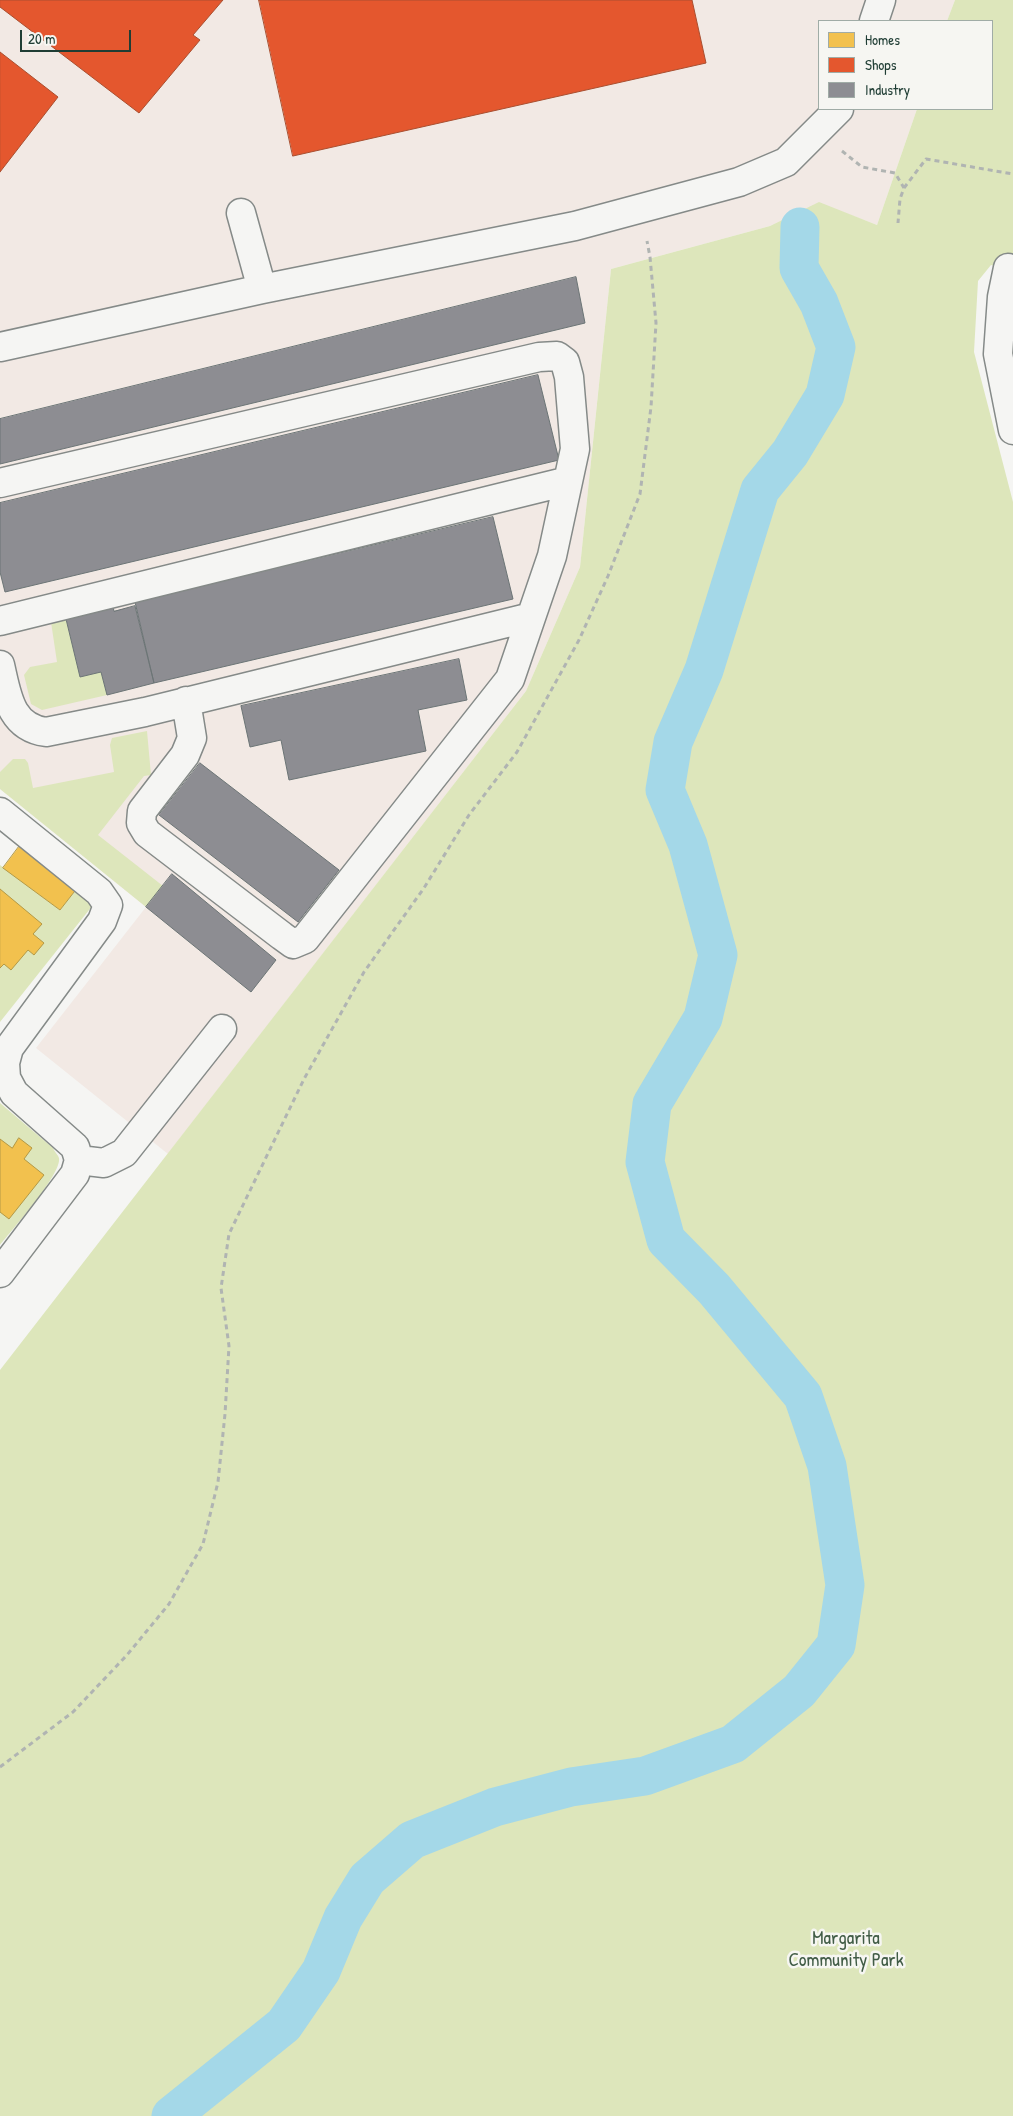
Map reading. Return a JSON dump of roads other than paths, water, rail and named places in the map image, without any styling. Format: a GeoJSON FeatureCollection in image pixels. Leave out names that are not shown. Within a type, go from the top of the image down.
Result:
{"type":"FeatureCollection","features":[{"type":"Feature","properties":{"kind":"lane"},"geometry":{"type":"LineString","coordinates":[[874,20],[881,0]]}},
{"type":"Feature","properties":{"kind":"lane"},"geometry":{"type":"LineString","coordinates":[[0,348],[262,289],[575,226],[739,182],[786,162],[838,110]]}},
{"type":"Feature","properties":{"kind":"lane"},"geometry":{"type":"LineString","coordinates":[[241,213],[262,289]]}},
{"type":"Feature","properties":{"kind":"lane"},"geometry":{"type":"LineString","coordinates":[[1008,268],[1002,297],[998,354],[1012,420]]}},
{"type":"Feature","properties":{"kind":"lane"},"geometry":{"type":"LineString","coordinates":[[0,483],[539,357],[557,356],[565,362],[570,376],[575,449],[552,556],[510,679],[494,702],[305,939],[293,944],[147,833],[141,823],[142,811],[185,755],[192,738],[186,701]]}},
{"type":"Feature","properties":{"kind":"lane"},"geometry":{"type":"LineString","coordinates":[[0,621],[568,481]]}},
{"type":"Feature","properties":{"kind":"lane"},"geometry":{"type":"LineString","coordinates":[[0,665],[6,718],[34,730],[46,732],[145,712],[531,617]]}},
{"type":"Feature","properties":{"kind":"lane"},"geometry":{"type":"LineString","coordinates":[[0,812],[99,892],[108,905],[102,921],[9,1048],[5,1063],[6,1078],[14,1094],[75,1147],[79,1160],[75,1174],[0,1273]]}},
{"type":"Feature","properties":{"kind":"lane"},"geometry":{"type":"LineString","coordinates":[[79,1160],[104,1163],[124,1153],[222,1029]]}},
{"type":"Feature","properties":{"kind":"waterway"},"geometry":{"type":"LineString","coordinates":[[171,2116],[284,2025],[321,1971],[343,1918],[367,1879],[412,1840],[495,1807],[571,1787],[645,1776],[733,1744],[799,1691],[836,1645],[845,1585],[827,1466],[803,1396],[714,1289],[666,1240],[645,1162],[652,1104],[703,1018],[718,955],[688,845],[665,790],[673,742],[704,670],[760,490],[790,453],[825,395],[836,347],[819,303],[799,268],[800,227]]}},
{"type":"Feature","properties":{"kind":"park label","name":"Margarita Community Park"},"geometry":{"type":"Point","coordinates":[846,1950]}}]}
